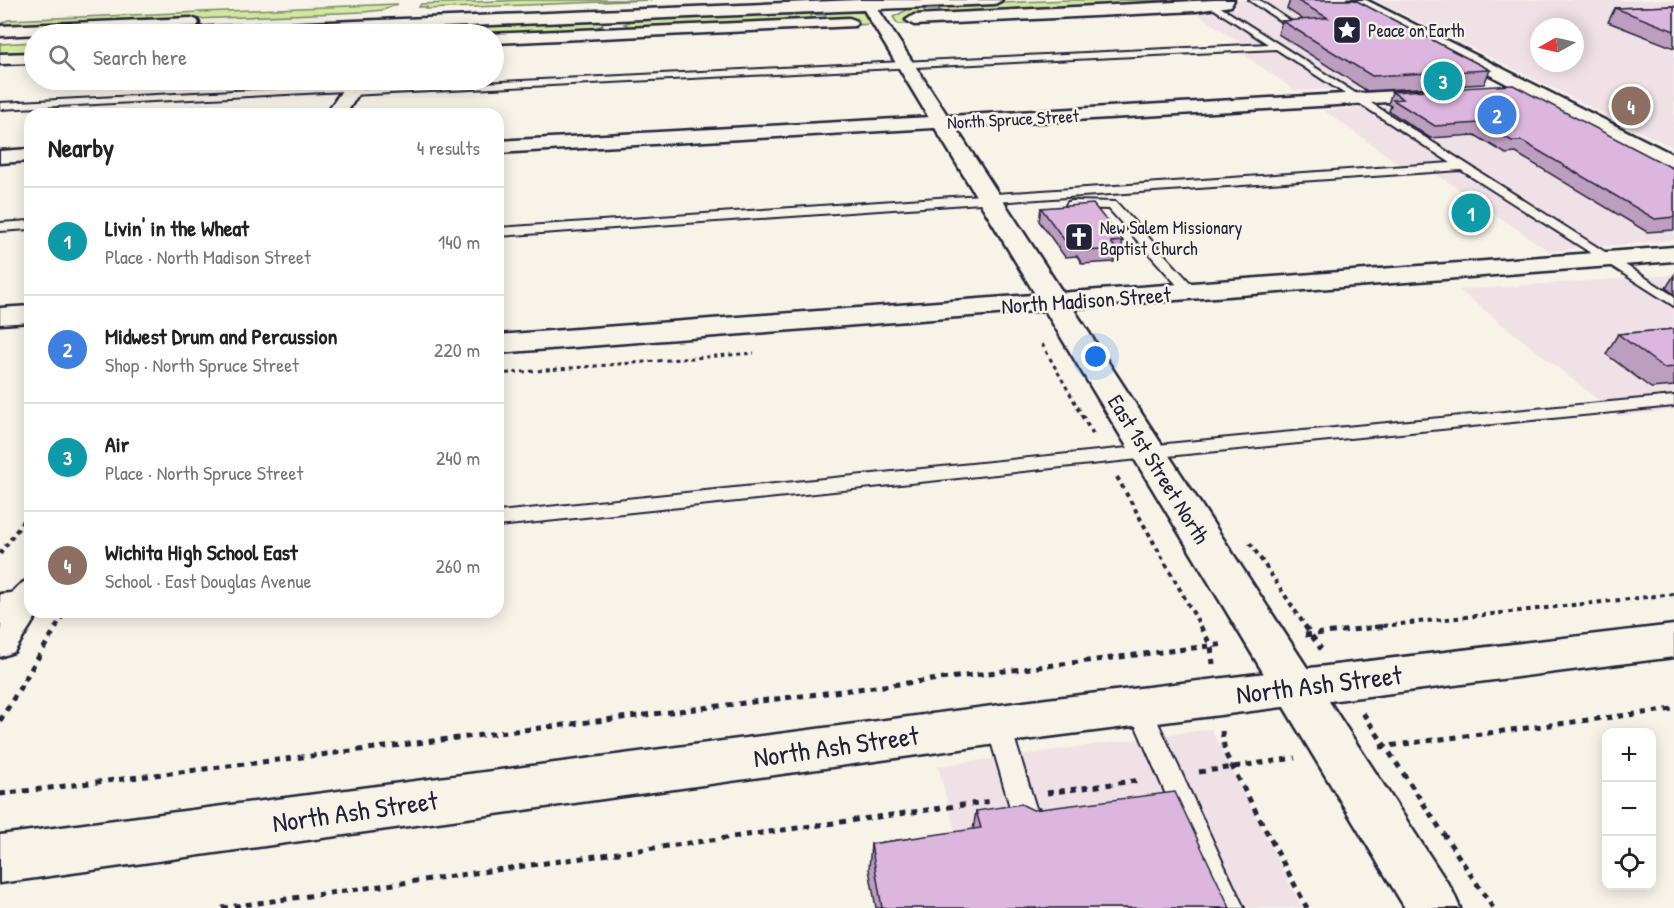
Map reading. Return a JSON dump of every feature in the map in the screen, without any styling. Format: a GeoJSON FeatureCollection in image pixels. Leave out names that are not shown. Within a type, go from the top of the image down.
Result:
{"type":"FeatureCollection","features":[{"type":"Feature","properties":{"kind":"street"},"geometry":{"type":"LineString","coordinates":[[343,24],[723,0]]}},
{"type":"Feature","properties":{"kind":"street"},"geometry":{"type":"LineString","coordinates":[[504,37],[616,25],[865,13],[934,3],[995,0]]}},
{"type":"Feature","properties":{"kind":"street"},"geometry":{"type":"LineString","coordinates":[[1355,0],[1674,163]]}},
{"type":"Feature","properties":{"kind":"street"},"geometry":{"type":"LineString","coordinates":[[914,20],[1229,2]]}},
{"type":"Feature","properties":{"kind":"street"},"geometry":{"type":"LineString","coordinates":[[311,24],[396,21],[616,25],[865,13]]}},
{"type":"Feature","properties":{"kind":"street","name":"East 1st Street North"},"geometry":{"type":"LineString","coordinates":[[865,13],[906,65],[1434,908]]}},
{"type":"Feature","properties":{"kind":"street"},"geometry":{"type":"LineString","coordinates":[[0,31],[24,31]]}},
{"type":"Feature","properties":{"kind":"street"},"geometry":{"type":"LineString","coordinates":[[0,41],[24,40]]}},
{"type":"Feature","properties":{"kind":"street"},"geometry":{"type":"LineString","coordinates":[[0,59],[24,58]]}},
{"type":"Feature","properties":{"kind":"street"},"geometry":{"type":"LineString","coordinates":[[1496,91],[1528,89]]}},
{"type":"Feature","properties":{"kind":"street"},"geometry":{"type":"LineString","coordinates":[[340,108],[351,90]]}},
{"type":"Feature","properties":{"kind":"street","name":"North Spruce Street"},"geometry":{"type":"LineString","coordinates":[[504,147],[1450,94]]}},
{"type":"Feature","properties":{"kind":"street"},"geometry":{"type":"LineString","coordinates":[[0,157],[24,155]]}},
{"type":"Feature","properties":{"kind":"street","name":"North Madison Street"},"geometry":{"type":"LineString","coordinates":[[504,344],[1674,254]]}},
{"type":"Feature","properties":{"kind":"street"},"geometry":{"type":"LineString","coordinates":[[0,316],[24,314]]}},
{"type":"Feature","properties":{"kind":"street"},"geometry":{"type":"LineString","coordinates":[[0,641],[17,603]]}},
{"type":"Feature","properties":{"kind":"street","name":"North Ash Street"},"geometry":{"type":"LineString","coordinates":[[0,859],[998,724],[1674,641]]}},
{"type":"Feature","properties":{"kind":"lane"},"geometry":{"type":"LineString","coordinates":[[1253,0],[1297,28],[1253,30]]}},
{"type":"Feature","properties":{"kind":"lane"},"geometry":{"type":"LineString","coordinates":[[1229,2],[1266,0]]}},
{"type":"Feature","properties":{"kind":"lane"},"geometry":{"type":"LineString","coordinates":[[1229,2],[1253,30],[1674,302]]}},
{"type":"Feature","properties":{"kind":"lane"},"geometry":{"type":"LineString","coordinates":[[504,80],[906,65],[1278,46]]}},
{"type":"Feature","properties":{"kind":"lane"},"geometry":{"type":"LineString","coordinates":[[0,106],[283,90]]}},
{"type":"Feature","properties":{"kind":"lane"},"geometry":{"type":"LineString","coordinates":[[504,232],[1463,166]]}},
{"type":"Feature","properties":{"kind":"lane"},"geometry":{"type":"LineString","coordinates":[[1035,196],[1041,205],[1112,205],[1191,292]]}},
{"type":"Feature","properties":{"kind":"lane"},"geometry":{"type":"LineString","coordinates":[[0,227],[24,225]]}},
{"type":"Feature","properties":{"kind":"lane"},"geometry":{"type":"LineString","coordinates":[[504,518],[1674,401]]}},
{"type":"Feature","properties":{"kind":"lane"},"geometry":{"type":"LineString","coordinates":[[1139,706],[1170,776],[1170,802],[1230,908]]}},
{"type":"Feature","properties":{"kind":"lane"},"geometry":{"type":"LineString","coordinates":[[998,724],[1027,821],[1063,816]]}},
{"type":"Feature","properties":{"kind":"path"},"geometry":{"type":"LineString","coordinates":[[0,554],[24,520]]}},
{"type":"Feature","properties":{"kind":"path"},"geometry":{"type":"LineString","coordinates":[[0,794],[1059,663],[1674,594]]}},
{"type":"Feature","properties":{"kind":"path"},"geometry":{"type":"LineString","coordinates":[[0,721],[61,618]]}},
{"type":"Feature","properties":{"kind":"path"},"geometry":{"type":"LineString","coordinates":[[222,908],[1336,753],[1674,709]]}},
{"type":"Feature","properties":{"kind":"shaded area"},"geometry":{"type":"Polygon","coordinates":[[[1235,0],[1335,0],[1489,81],[1296,91],[1233,47],[1244,45],[1194,12],[1236,8],[1235,0]]]}},
{"type":"Feature","properties":{"kind":"shaded area"},"geometry":{"type":"Polygon","coordinates":[[[1375,0],[1674,0],[1674,148],[1375,0]]]}},
{"type":"Feature","properties":{"kind":"shaded area"},"geometry":{"type":"Polygon","coordinates":[[[1490,102],[1674,183],[1674,240],[1549,251],[1429,169],[1404,167],[1323,110],[1490,102]]]}},
{"type":"Feature","properties":{"kind":"shaded area"},"geometry":{"type":"Polygon","coordinates":[[[1674,275],[1674,410],[1619,416],[1459,290],[1674,275]]]}},
{"type":"Feature","properties":{"kind":"shaded area"},"geometry":{"type":"Polygon","coordinates":[[[1211,729],[1302,908],[975,908],[938,766],[1211,729]]]}},
{"type":"Feature","properties":{"kind":"green space"},"geometry":{"type":"Polygon","coordinates":[[[522,0],[651,0],[426,9],[427,7],[419,7],[421,4],[522,0]]]}},
{"type":"Feature","properties":{"kind":"green space"},"geometry":{"type":"Polygon","coordinates":[[[1069,0],[1213,0],[951,14],[938,10],[924,10],[925,13],[910,17],[915,24],[898,24],[893,17],[907,10],[930,6],[1069,0]]]}},
{"type":"Feature","properties":{"kind":"green space"},"geometry":{"type":"Polygon","coordinates":[[[398,4],[383,10],[363,12],[24,24],[24,26],[0,27],[0,24],[8,20],[398,4]]]}},
{"type":"Feature","properties":{"kind":"green space"},"geometry":{"type":"Polygon","coordinates":[[[852,9],[854,12],[863,12],[870,24],[845,26],[825,15],[811,15],[811,19],[805,20],[633,29],[624,24],[641,18],[852,9]]]}},
{"type":"Feature","properties":{"kind":"green space"},"geometry":{"type":"Polygon","coordinates":[[[597,21],[603,25],[593,29],[504,33],[504,25],[597,21]]]}},
{"type":"Feature","properties":{"kind":"green space"},"geometry":{"type":"Polygon","coordinates":[[[24,43],[24,54],[0,55],[0,44],[24,43]]]}},
{"type":"Feature","properties":{"kind":"building"},"geometry":{"type":"Polygon","coordinates":[[[1296,0],[1355,0],[1490,70],[1372,76],[1282,21],[1328,18],[1296,0]]]}},
{"type":"Feature","properties":{"kind":"building"},"geometry":{"type":"Polygon","coordinates":[[[1674,6],[1674,31],[1615,8],[1674,6]]]}},
{"type":"Feature","properties":{"kind":"building"},"geometry":{"type":"Polygon","coordinates":[[[1513,85],[1674,169],[1674,217],[1655,219],[1522,141],[1512,141],[1480,123],[1435,126],[1393,100],[1403,99],[1392,92],[1513,85]]]}},
{"type":"Feature","properties":{"kind":"building"},"geometry":{"type":"Polygon","coordinates":[[[1093,204],[1123,241],[1111,242],[1116,249],[1085,251],[1079,244],[1068,245],[1041,208],[1093,204]]]}},
{"type":"Feature","properties":{"kind":"building"},"geometry":{"type":"Polygon","coordinates":[[[1674,329],[1674,367],[1664,368],[1618,334],[1674,329]]]}},
{"type":"Feature","properties":{"kind":"building"},"geometry":{"type":"Polygon","coordinates":[[[1175,792],[1230,908],[882,908],[871,844],[981,828],[976,811],[1021,804],[1033,810],[1175,792]]]}},
{"type":"Feature","properties":{"kind":"place","name":"Peace on Earth"},"geometry":{"type":"Point","coordinates":[1347,30]}},
{"type":"Feature","properties":{"kind":"place","name":"Air"},"geometry":{"type":"Point","coordinates":[1443,81]}},
{"type":"Feature","properties":{"kind":"place","name":"Wichita High School East"},"geometry":{"type":"Point","coordinates":[1631,106]}},
{"type":"Feature","properties":{"kind":"place","name":"Midwest Drum and Percussion"},"geometry":{"type":"Point","coordinates":[1497,115]}},
{"type":"Feature","properties":{"kind":"place","name":"Livin' in the Wheat"},"geometry":{"type":"Point","coordinates":[1471,213]}},
{"type":"Feature","properties":{"kind":"place","name":"New Salem Missionary Baptist Church"},"geometry":{"type":"Point","coordinates":[1079,237]}}]}
